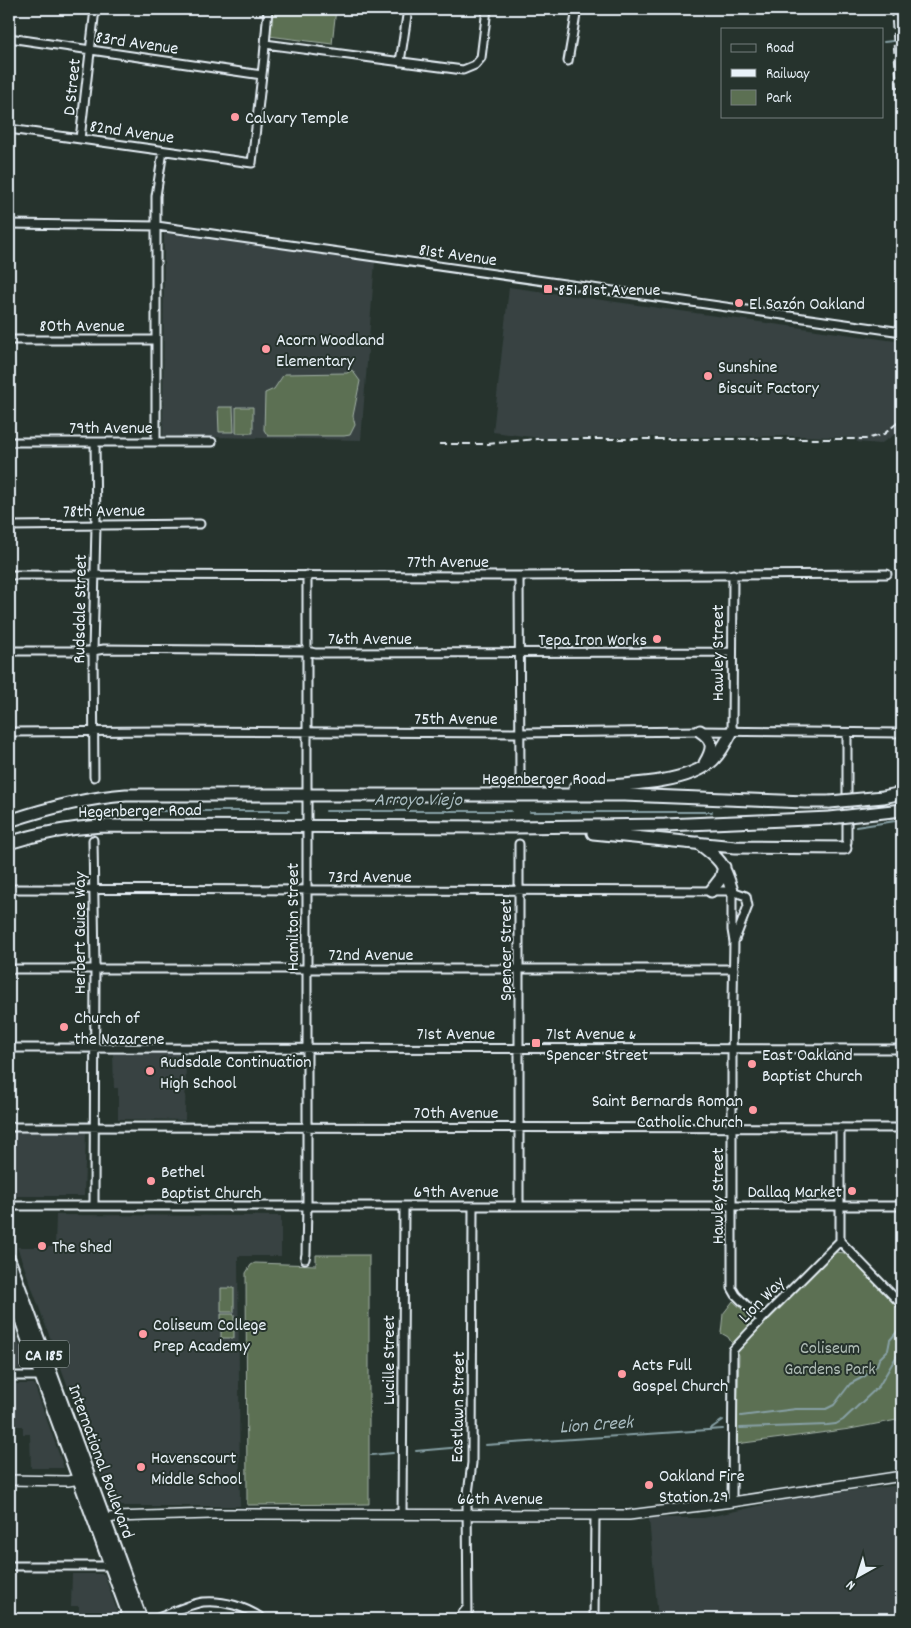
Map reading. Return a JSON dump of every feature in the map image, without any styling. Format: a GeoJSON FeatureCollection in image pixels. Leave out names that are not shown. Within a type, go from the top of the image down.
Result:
{"type":"FeatureCollection","features":[{"type":"Feature","properties":{"kind":"main road"},"geometry":{"type":"LineString","coordinates":[[700,731],[709,739],[712,751],[702,769]]}},
{"type":"Feature","properties":{"kind":"main road"},"geometry":{"type":"LineString","coordinates":[[519,795],[668,779],[688,774],[702,769],[712,761],[720,752],[732,731]]}},
{"type":"Feature","properties":{"kind":"main road","name":"Hegenberger Road"},"geometry":{"type":"LineString","coordinates":[[9,821],[68,803],[98,797],[126,795],[624,795],[830,802],[867,799],[902,793]]}},
{"type":"Feature","properties":{"kind":"main road","name":"Hegenberger Road"},"geometry":{"type":"LineString","coordinates":[[9,843],[48,832],[102,826],[519,827],[665,825],[830,818],[902,810]]}},
{"type":"Feature","properties":{"kind":"main road"},"geometry":{"type":"LineString","coordinates":[[519,827],[735,846],[845,848]]}},
{"type":"Feature","properties":{"kind":"main road"},"geometry":{"type":"LineString","coordinates":[[696,842],[718,858],[724,867],[732,891]]}},
{"type":"Feature","properties":{"kind":"main road"},"geometry":{"type":"LineString","coordinates":[[711,890],[721,878],[724,867]]}},
{"type":"Feature","properties":{"kind":"main road","name":"International Boulevard"},"geometry":{"type":"LineString","coordinates":[[9,1259],[100,1521],[141,1619]]}},
{"type":"Feature","properties":{"kind":"main road","name":"International Boulevard"},"geometry":{"type":"LineString","coordinates":[[10,1291],[41,1376],[85,1478]]}},
{"type":"Feature","properties":{"kind":"main road","name":"International Boulevard"},"geometry":{"type":"LineString","coordinates":[[100,1521],[111,1566],[130,1619]]}},
{"type":"Feature","properties":{"kind":"street","name":"D Street"},"geometry":{"type":"LineString","coordinates":[[80,139],[94,9]]}},
{"type":"Feature","properties":{"kind":"street"},"geometry":{"type":"LineString","coordinates":[[262,75],[268,9]]}},
{"type":"Feature","properties":{"kind":"street"},"geometry":{"type":"LineString","coordinates":[[400,62],[408,9]]}},
{"type":"Feature","properties":{"kind":"street"},"geometry":{"type":"LineString","coordinates":[[265,44],[463,70],[475,65],[481,58],[487,9]]}},
{"type":"Feature","properties":{"kind":"street"},"geometry":{"type":"LineString","coordinates":[[568,62],[577,9]]}},
{"type":"Feature","properties":{"kind":"street","name":"83rd Avenue"},"geometry":{"type":"LineString","coordinates":[[9,38],[262,75]]}},
{"type":"Feature","properties":{"kind":"street","name":"82nd Avenue"},"geometry":{"type":"LineString","coordinates":[[9,129],[252,163],[262,75]]}},
{"type":"Feature","properties":{"kind":"street"},"geometry":{"type":"LineString","coordinates":[[156,442],[156,196],[163,151]]}},
{"type":"Feature","properties":{"kind":"street","name":"81st Avenue"},"geometry":{"type":"LineString","coordinates":[[9,224],[157,226],[902,332]]}},
{"type":"Feature","properties":{"kind":"street","name":"80th Avenue"},"geometry":{"type":"LineString","coordinates":[[9,340],[156,340]]}},
{"type":"Feature","properties":{"kind":"street","name":"79th Avenue"},"geometry":{"type":"LineString","coordinates":[[9,442],[212,442]]}},
{"type":"Feature","properties":{"kind":"street","name":"Rudsdale Street"},"geometry":{"type":"LineString","coordinates":[[94,442],[96,526],[93,651],[94,777]]}},
{"type":"Feature","properties":{"kind":"street","name":"78th Avenue"},"geometry":{"type":"LineString","coordinates":[[9,526],[200,524]]}},
{"type":"Feature","properties":{"kind":"street","name":"Hawley Street"},"geometry":{"type":"LineString","coordinates":[[732,574],[732,731]]}},
{"type":"Feature","properties":{"kind":"street","name":"77th Avenue"},"geometry":{"type":"LineString","coordinates":[[9,575],[519,576],[887,574]]}},
{"type":"Feature","properties":{"kind":"street","name":"Hamilton Street"},"geometry":{"type":"LineString","coordinates":[[305,1259],[307,1206],[307,575]]}},
{"type":"Feature","properties":{"kind":"street"},"geometry":{"type":"LineString","coordinates":[[519,576],[520,777]]}},
{"type":"Feature","properties":{"kind":"street","name":"76th Avenue"},"geometry":{"type":"LineString","coordinates":[[9,650],[93,651],[113,649],[307,651],[313,653],[732,652]]}},
{"type":"Feature","properties":{"kind":"street","name":"75th Avenue"},"geometry":{"type":"LineString","coordinates":[[9,732],[520,733],[732,731],[902,733]]}},
{"type":"Feature","properties":{"kind":"street"},"geometry":{"type":"LineString","coordinates":[[845,848],[847,842],[847,733]]}},
{"type":"Feature","properties":{"kind":"street","name":"Herbert Guice Way"},"geometry":{"type":"LineString","coordinates":[[93,840],[95,968],[94,1206]]}},
{"type":"Feature","properties":{"kind":"street","name":"Spencer Street"},"geometry":{"type":"LineString","coordinates":[[519,844],[519,1206]]}},
{"type":"Feature","properties":{"kind":"street","name":"73rd Avenue"},"geometry":{"type":"LineString","coordinates":[[9,889],[732,891]]}},
{"type":"Feature","properties":{"kind":"street","name":"Hawley Street"},"geometry":{"type":"LineString","coordinates":[[734,942],[748,906],[748,900],[746,896],[732,891],[732,930],[734,942],[732,1288],[736,1295],[761,1320]]}},
{"type":"Feature","properties":{"kind":"street","name":"72nd Avenue"},"geometry":{"type":"LineString","coordinates":[[9,969],[734,969]]}},
{"type":"Feature","properties":{"kind":"street","name":"71st Avenue"},"geometry":{"type":"LineString","coordinates":[[9,1048],[902,1048]]}},
{"type":"Feature","properties":{"kind":"street","name":"70th Avenue"},"geometry":{"type":"LineString","coordinates":[[9,1127],[902,1128]]}},
{"type":"Feature","properties":{"kind":"street"},"geometry":{"type":"LineString","coordinates":[[840,1129],[840,1242],[902,1305]]}},
{"type":"Feature","properties":{"kind":"street","name":"69th Avenue"},"geometry":{"type":"LineString","coordinates":[[9,1206],[902,1206]]}},
{"type":"Feature","properties":{"kind":"street","name":"Lucille Street"},"geometry":{"type":"LineString","coordinates":[[402,1514],[404,1206]]}},
{"type":"Feature","properties":{"kind":"street","name":"Eastlawn Street"},"geometry":{"type":"LineString","coordinates":[[468,1619],[466,1608],[467,1514],[472,1463],[473,1206]]}},
{"type":"Feature","properties":{"kind":"street","name":"Lion Way"},"geometry":{"type":"LineString","coordinates":[[732,1502],[733,1350],[840,1242]]}},
{"type":"Feature","properties":{"kind":"street"},"geometry":{"type":"LineString","coordinates":[[9,1376],[41,1376]]}},
{"type":"Feature","properties":{"kind":"street","name":"66th Avenue"},"geometry":{"type":"LineString","coordinates":[[100,1521],[114,1517],[211,1514],[594,1515],[644,1513],[732,1502],[902,1476]]}},
{"type":"Feature","properties":{"kind":"street"},"geometry":{"type":"LineString","coordinates":[[9,1480],[85,1478]]}},
{"type":"Feature","properties":{"kind":"street"},"geometry":{"type":"LineString","coordinates":[[594,1515],[594,1619]]}},
{"type":"Feature","properties":{"kind":"street"},"geometry":{"type":"LineString","coordinates":[[9,1566],[111,1566]]}},
{"type":"Feature","properties":{"kind":"street"},"geometry":{"type":"LineString","coordinates":[[155,1619],[203,1602],[219,1602],[242,1607],[263,1619]]}},
{"type":"Feature","properties":{"kind":"street"},"geometry":{"type":"LineString","coordinates":[[458,1619],[466,1608]]}},
{"type":"Feature","properties":{"kind":"shaded area","name":"Acorn Woodland Elementary"},"geometry":{"type":"Polygon","coordinates":[[[164,233],[375,261],[361,440],[163,436],[164,233]]]}},
{"type":"Feature","properties":{"kind":"shaded area"},"geometry":{"type":"Polygon","coordinates":[[[509,287],[902,342],[902,430],[880,444],[857,442],[856,438],[802,436],[540,438],[493,432],[509,287]]]}},
{"type":"Feature","properties":{"kind":"shaded area","name":"Rudsdale Continuation High School"},"geometry":{"type":"Polygon","coordinates":[[[186,1053],[185,1120],[118,1119],[118,1088],[114,1088],[113,1054],[186,1053]]]}},
{"type":"Feature","properties":{"kind":"shaded area"},"geometry":{"type":"Polygon","coordinates":[[[9,1132],[86,1132],[84,1196],[9,1196],[9,1132]]]}},
{"type":"Feature","properties":{"kind":"shaded area","name":"Coliseum College Prep Academy"},"geometry":{"type":"Polygon","coordinates":[[[56,1215],[281,1216],[281,1256],[238,1256],[240,1506],[116,1506],[110,1502],[17,1247],[55,1247],[56,1215]]]}},
{"type":"Feature","properties":{"kind":"shaded area"},"geometry":{"type":"Polygon","coordinates":[[[9,1336],[16,1336],[29,1369],[9,1369],[9,1336]]]}},
{"type":"Feature","properties":{"kind":"shaded area"},"geometry":{"type":"Polygon","coordinates":[[[10,1384],[34,1384],[64,1468],[31,1468],[30,1434],[23,1434],[23,1426],[9,1426],[10,1384]]]}},
{"type":"Feature","properties":{"kind":"shaded area"},"geometry":{"type":"Polygon","coordinates":[[[902,1485],[902,1619],[658,1619],[649,1518],[704,1518],[804,1496],[902,1485]]]}},
{"type":"Feature","properties":{"kind":"shaded area"},"geometry":{"type":"Polygon","coordinates":[[[72,1574],[104,1574],[120,1619],[94,1619],[94,1615],[79,1615],[79,1606],[71,1606],[72,1574]]]}},
{"type":"Feature","properties":{"kind":"green space"},"geometry":{"type":"Polygon","coordinates":[[[273,9],[336,9],[332,44],[269,36],[273,9]]]}},
{"type":"Feature","properties":{"kind":"green space"},"geometry":{"type":"Polygon","coordinates":[[[352,370],[360,381],[353,416],[355,425],[350,435],[268,436],[264,430],[265,393],[274,389],[284,374],[347,373],[352,370]]]}},
{"type":"Feature","properties":{"kind":"green space"},"geometry":{"type":"Polygon","coordinates":[[[218,407],[233,407],[234,432],[219,432],[218,407]]]}},
{"type":"Feature","properties":{"kind":"green space"},"geometry":{"type":"Polygon","coordinates":[[[236,407],[253,407],[253,433],[236,433],[236,407]]]}},
{"type":"Feature","properties":{"kind":"green space","name":"Coliseum Gardens Park"},"geometry":{"type":"Polygon","coordinates":[[[835,1252],[845,1253],[902,1311],[902,1419],[850,1429],[736,1444],[739,1355],[728,1337],[721,1333],[723,1314],[733,1301],[761,1327],[835,1252]]]}},
{"type":"Feature","properties":{"kind":"green space"},"geometry":{"type":"Polygon","coordinates":[[[316,1255],[369,1255],[369,1504],[247,1505],[246,1273],[251,1265],[255,1263],[316,1265],[316,1255]]]}},
{"type":"Feature","properties":{"kind":"green space"},"geometry":{"type":"Polygon","coordinates":[[[221,1288],[234,1288],[234,1312],[221,1312],[221,1288]]]}},
{"type":"Feature","properties":{"kind":"green space"},"geometry":{"type":"Polygon","coordinates":[[[221,1314],[234,1314],[234,1338],[221,1338],[221,1314]]]}},
{"type":"Feature","properties":{"kind":"waterway"},"geometry":{"type":"LineString","coordinates":[[884,42],[902,40]]}},
{"type":"Feature","properties":{"kind":"waterway","name":"Arroyo Viejo"},"geometry":{"type":"LineString","coordinates":[[105,811],[289,811]]}},
{"type":"Feature","properties":{"kind":"waterway","name":"Arroyo Viejo"},"geometry":{"type":"LineString","coordinates":[[326,811],[511,811]]}},
{"type":"Feature","properties":{"kind":"waterway","name":"Arroyo Viejo"},"geometry":{"type":"LineString","coordinates":[[530,812],[712,812]]}},
{"type":"Feature","properties":{"kind":"waterway","name":"Arroyo Viejo"},"geometry":{"type":"LineString","coordinates":[[856,827],[902,820]]}},
{"type":"Feature","properties":{"kind":"waterway","name":"Lion Creek"},"geometry":{"type":"LineString","coordinates":[[741,1416],[796,1409],[826,1409],[834,1405],[850,1384],[865,1376],[877,1365],[879,1359],[888,1350],[890,1340],[902,1326]]}},
{"type":"Feature","properties":{"kind":"waterway","name":"Lion Creek"},"geometry":{"type":"LineString","coordinates":[[740,1428],[836,1424],[843,1420],[879,1386],[902,1347]]}},
{"type":"Feature","properties":{"kind":"waterway","name":"Lion Creek"},"geometry":{"type":"LineString","coordinates":[[710,1429],[723,1420]]}},
{"type":"Feature","properties":{"kind":"waterway","name":"Lion Creek"},"geometry":{"type":"LineString","coordinates":[[485,1445],[723,1429]]}},
{"type":"Feature","properties":{"kind":"waterway","name":"Lion Creek"},"geometry":{"type":"LineString","coordinates":[[416,1451],[462,1447]]}},
{"type":"Feature","properties":{"kind":"waterway","name":"Lion Creek"},"geometry":{"type":"LineString","coordinates":[[371,1455],[393,1453]]}},
{"type":"Feature","properties":{"kind":"railway"},"geometry":{"type":"LineString","coordinates":[[891,9],[902,152]]}},
{"type":"Feature","properties":{"kind":"railway"},"geometry":{"type":"LineString","coordinates":[[439,444],[488,444],[536,439],[866,439],[884,434],[902,419]]}},
{"type":"Feature","properties":{"kind":"place","name":"Calvary Temple"},"geometry":{"type":"Point","coordinates":[235,117]}},
{"type":"Feature","properties":{"kind":"place","name":"851 81st Avenue"},"geometry":{"type":"Point","coordinates":[548,289]}},
{"type":"Feature","properties":{"kind":"place","name":"El Sazón Oakland"},"geometry":{"type":"Point","coordinates":[739,303]}},
{"type":"Feature","properties":{"kind":"place","name":"Acorn Woodland Elementary"},"geometry":{"type":"Point","coordinates":[266,349]}},
{"type":"Feature","properties":{"kind":"place","name":"Sunshine Biscuit Factory"},"geometry":{"type":"Point","coordinates":[708,376]}},
{"type":"Feature","properties":{"kind":"place","name":"Tepa Iron Works"},"geometry":{"type":"Point","coordinates":[657,639]}},
{"type":"Feature","properties":{"kind":"place","name":"Church of the Nazarene"},"geometry":{"type":"Point","coordinates":[64,1027]}},
{"type":"Feature","properties":{"kind":"place","name":"71st Avenue & Spencer Street"},"geometry":{"type":"Point","coordinates":[536,1043]}},
{"type":"Feature","properties":{"kind":"place","name":"East Oakland Baptist Church"},"geometry":{"type":"Point","coordinates":[752,1064]}},
{"type":"Feature","properties":{"kind":"place","name":"Rudsdale Continuation High School"},"geometry":{"type":"Point","coordinates":[150,1071]}},
{"type":"Feature","properties":{"kind":"place","name":"Saint Bernards Roman Catholic Church"},"geometry":{"type":"Point","coordinates":[753,1110]}},
{"type":"Feature","properties":{"kind":"place","name":"Bethel Baptist Church"},"geometry":{"type":"Point","coordinates":[151,1181]}},
{"type":"Feature","properties":{"kind":"place","name":"Dallaq Market"},"geometry":{"type":"Point","coordinates":[852,1191]}},
{"type":"Feature","properties":{"kind":"place","name":"The Shed"},"geometry":{"type":"Point","coordinates":[42,1246]}},
{"type":"Feature","properties":{"kind":"place","name":"Coliseum College Prep Academy"},"geometry":{"type":"Point","coordinates":[143,1334]}},
{"type":"Feature","properties":{"kind":"place","name":"Acts Full Gospel Church"},"geometry":{"type":"Point","coordinates":[622,1374]}},
{"type":"Feature","properties":{"kind":"place","name":"Havenscourt Middle School"},"geometry":{"type":"Point","coordinates":[141,1467]}},
{"type":"Feature","properties":{"kind":"place","name":"Oakland Fire Station 29"},"geometry":{"type":"Point","coordinates":[649,1485]}}]}
